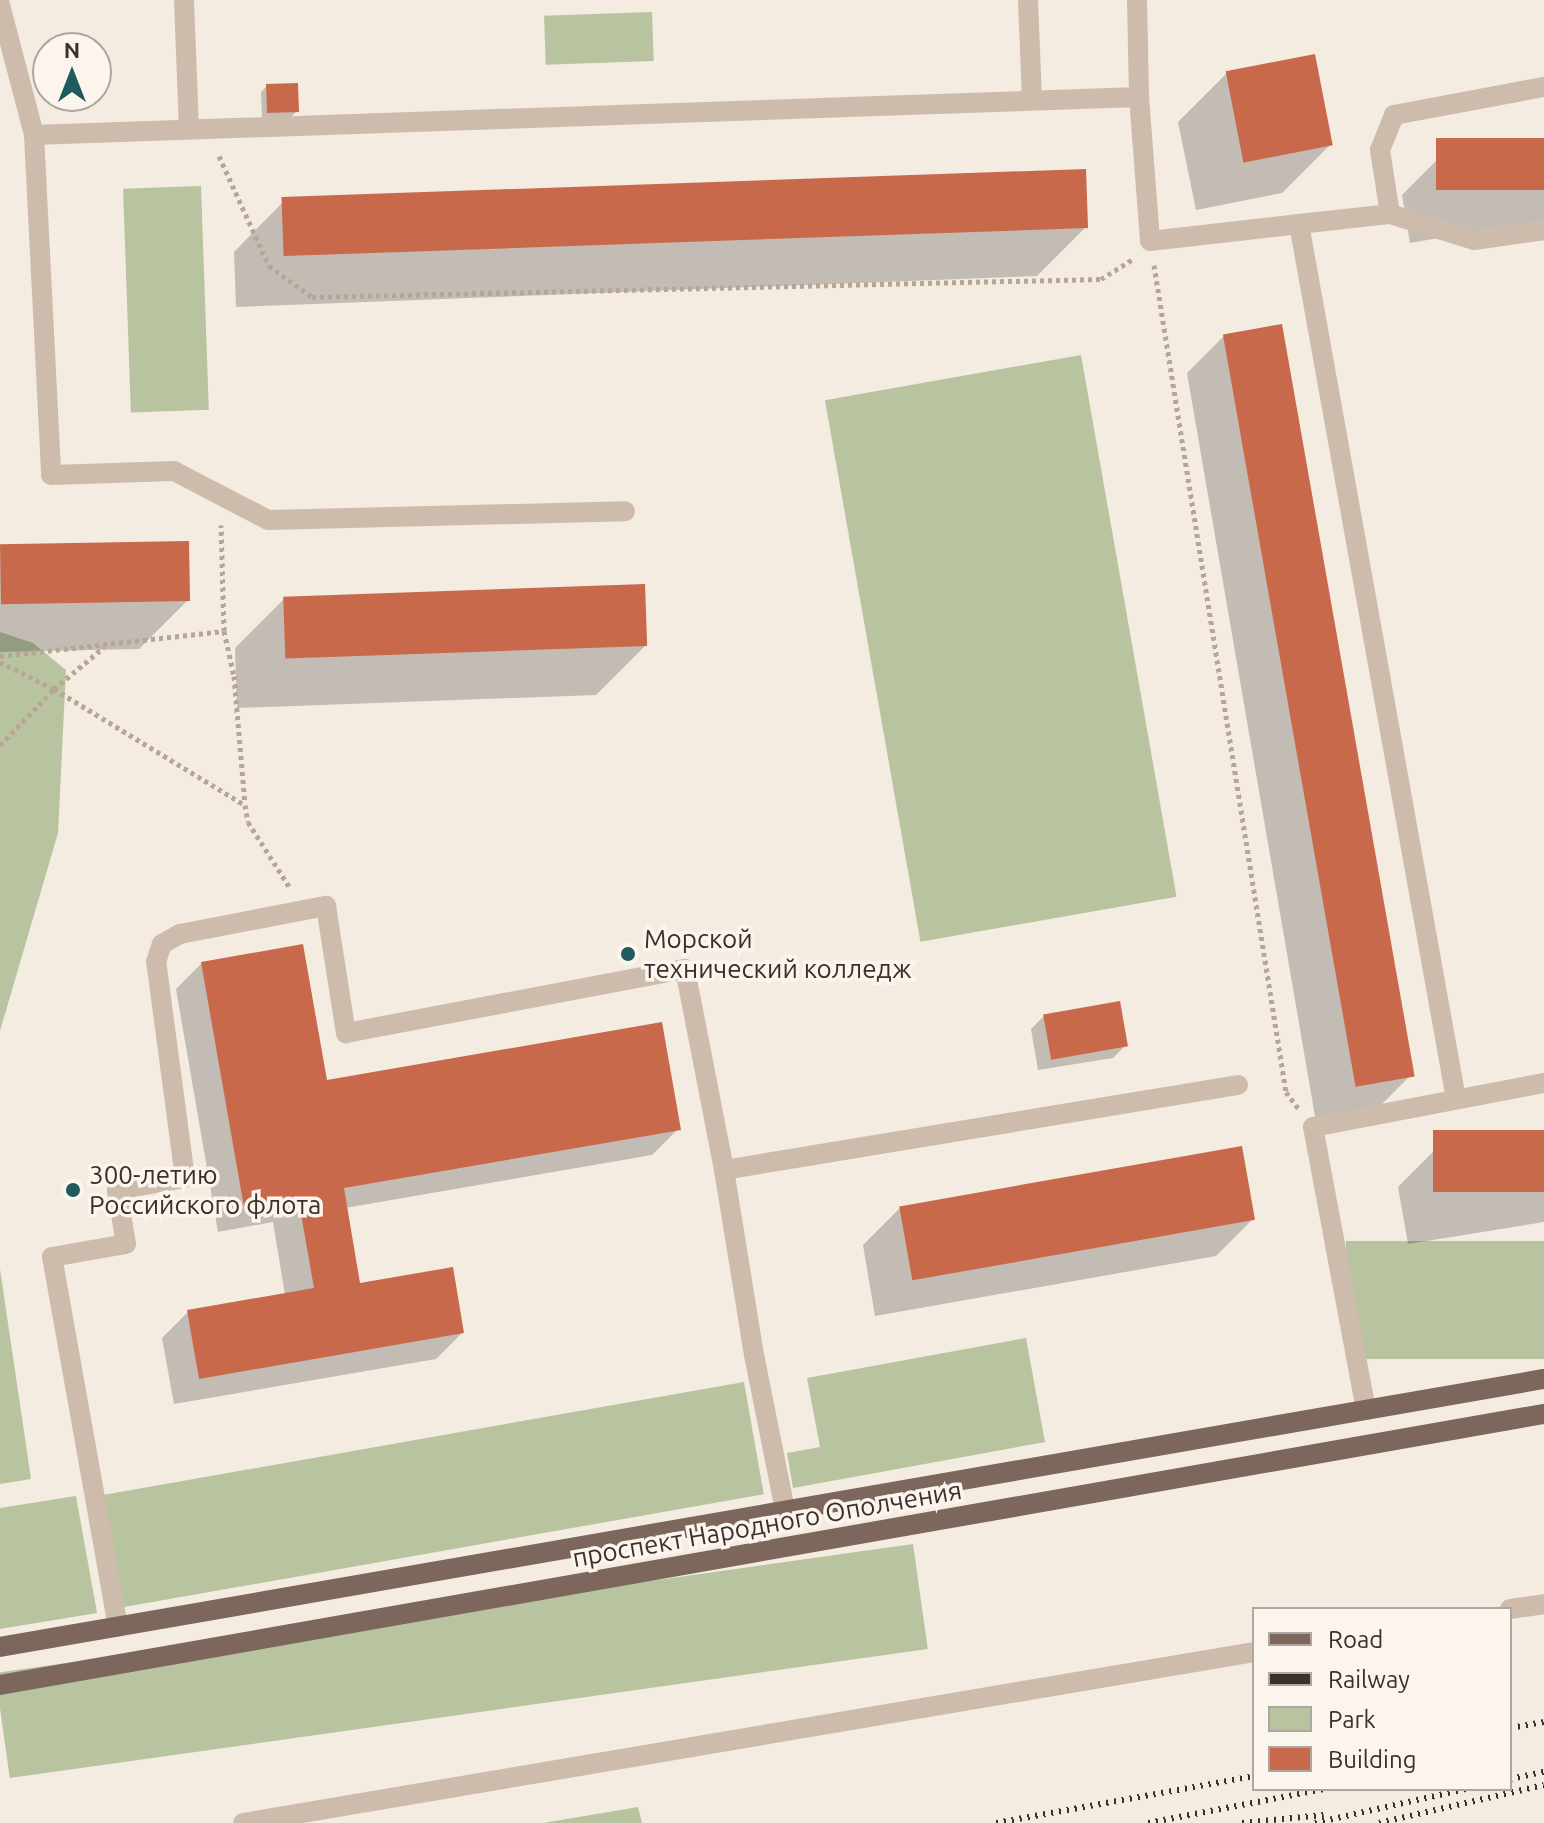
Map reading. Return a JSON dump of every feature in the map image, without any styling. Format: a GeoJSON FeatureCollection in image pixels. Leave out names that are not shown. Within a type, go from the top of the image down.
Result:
{"type":"FeatureCollection","features":[{"type":"Feature","properties":{"kind":"main road","name":"проспект Народного Ополчения"},"geometry":{"type":"LineString","coordinates":[[0,1647],[1544,1379]]}},
{"type":"Feature","properties":{"kind":"main road","name":"проспект Народного Ополчения"},"geometry":{"type":"LineString","coordinates":[[0,1685],[1544,1414]]}},
{"type":"Feature","properties":{"kind":"lane"},"geometry":{"type":"LineString","coordinates":[[184,0],[198,129]]}},
{"type":"Feature","properties":{"kind":"lane"},"geometry":{"type":"LineString","coordinates":[[1028,0],[1032,100]]}},
{"type":"Feature","properties":{"kind":"lane"},"geometry":{"type":"LineString","coordinates":[[1137,0],[1139,97],[1150,241],[1390,214],[1474,240],[1544,230]]}},
{"type":"Feature","properties":{"kind":"lane"},"geometry":{"type":"LineString","coordinates":[[0,5],[34,135],[51,475],[174,471],[268,520],[625,511]]}},
{"type":"Feature","properties":{"kind":"lane"},"geometry":{"type":"LineString","coordinates":[[1390,214],[1380,150],[1394,115],[1544,87]]}},
{"type":"Feature","properties":{"kind":"lane"},"geometry":{"type":"LineString","coordinates":[[34,135],[1139,97]]}},
{"type":"Feature","properties":{"kind":"lane"},"geometry":{"type":"LineString","coordinates":[[1299,224],[1456,1099]]}},
{"type":"Feature","properties":{"kind":"lane"},"geometry":{"type":"LineString","coordinates":[[118,1627],[52,1257],[126,1244],[117,1190],[185,1178],[156,962],[162,944],[180,934],[326,906],[346,1033],[685,969],[785,1510]]}},
{"type":"Feature","properties":{"kind":"lane"},"geometry":{"type":"LineString","coordinates":[[1366,1410],[1313,1127],[1544,1083]]}},
{"type":"Feature","properties":{"kind":"lane"},"geometry":{"type":"LineString","coordinates":[[724,1170],[1238,1085]]}},
{"type":"Feature","properties":{"kind":"lane"},"geometry":{"type":"LineString","coordinates":[[1512,1609],[1544,1604]]}},
{"type":"Feature","properties":{"kind":"lane"},"geometry":{"type":"LineString","coordinates":[[243,1823],[1252,1652]]}},
{"type":"Feature","properties":{"kind":"path"},"geometry":{"type":"LineString","coordinates":[[198,129],[269,266],[312,297],[1101,279],[1126,267],[1150,241]]}},
{"type":"Feature","properties":{"kind":"path"},"geometry":{"type":"LineString","coordinates":[[1150,241],[1286,1092]]}},
{"type":"Feature","properties":{"kind":"path"},"geometry":{"type":"LineString","coordinates":[[220,496],[224,631],[234,676],[248,822],[304,910]]}},
{"type":"Feature","properties":{"kind":"path"},"geometry":{"type":"LineString","coordinates":[[0,659],[224,631]]}},
{"type":"Feature","properties":{"kind":"path"},"geometry":{"type":"LineString","coordinates":[[0,745],[54,689],[106,645]]}},
{"type":"Feature","properties":{"kind":"path"},"geometry":{"type":"LineString","coordinates":[[0,659],[245,805]]}},
{"type":"Feature","properties":{"kind":"green space"},"geometry":{"type":"Polygon","coordinates":[[[652,12],[654,61],[546,65],[544,16],[652,12]]]}},
{"type":"Feature","properties":{"kind":"green space"},"geometry":{"type":"Polygon","coordinates":[[[201,186],[209,410],[131,413],[123,189],[201,186]]]}},
{"type":"Feature","properties":{"kind":"green space"},"geometry":{"type":"Polygon","coordinates":[[[1081,355],[1177,897],[920,942],[825,400],[1081,355]]]}},
{"type":"Feature","properties":{"kind":"green space"},"geometry":{"type":"Polygon","coordinates":[[[0,632],[33,643],[66,670],[58,833],[0,1031],[0,632]]]}},
{"type":"Feature","properties":{"kind":"green space"},"geometry":{"type":"Polygon","coordinates":[[[1346,1241],[1544,1241],[1544,1359],[1346,1359],[1346,1241]]]}},
{"type":"Feature","properties":{"kind":"green space"},"geometry":{"type":"Polygon","coordinates":[[[0,1269],[31,1479],[0,1484],[0,1269]]]}},
{"type":"Feature","properties":{"kind":"green space"},"geometry":{"type":"Polygon","coordinates":[[[1026,1338],[1045,1442],[793,1488],[787,1453],[820,1447],[807,1378],[1026,1338]]]}},
{"type":"Feature","properties":{"kind":"green space"},"geometry":{"type":"Polygon","coordinates":[[[744,1382],[764,1494],[123,1607],[103,1495],[744,1382]]]}},
{"type":"Feature","properties":{"kind":"green space"},"geometry":{"type":"Polygon","coordinates":[[[76,1496],[97,1613],[0,1629],[0,1508],[76,1496]]]}},
{"type":"Feature","properties":{"kind":"green space"},"geometry":{"type":"Polygon","coordinates":[[[913,1544],[928,1649],[10,1778],[0,1708],[0,1672],[913,1544]]]}},
{"type":"Feature","properties":{"kind":"green space"},"geometry":{"type":"Polygon","coordinates":[[[638,1807],[642,1823],[543,1823],[638,1807]]]}},
{"type":"Feature","properties":{"kind":"building"},"geometry":{"type":"Polygon","coordinates":[[[1315,54],[1333,145],[1243,163],[1226,71],[1315,54]]]}},
{"type":"Feature","properties":{"kind":"building"},"geometry":{"type":"Polygon","coordinates":[[[298,83],[299,112],[267,113],[266,84],[298,83]]]}},
{"type":"Feature","properties":{"kind":"building"},"geometry":{"type":"Polygon","coordinates":[[[1436,138],[1544,138],[1544,190],[1436,190],[1436,138]]]}},
{"type":"Feature","properties":{"kind":"building"},"geometry":{"type":"Polygon","coordinates":[[[1086,169],[1088,228],[284,256],[281,197],[1086,169]]]}},
{"type":"Feature","properties":{"kind":"building"},"geometry":{"type":"Polygon","coordinates":[[[1282,324],[1415,1076],[1356,1087],[1223,334],[1282,324]]]}},
{"type":"Feature","properties":{"kind":"building"},"geometry":{"type":"Polygon","coordinates":[[[189,541],[190,601],[1,604],[0,544],[189,541]]]}},
{"type":"Feature","properties":{"kind":"building"},"geometry":{"type":"Polygon","coordinates":[[[645,584],[647,646],[285,659],[283,597],[645,584]]]}},
{"type":"Feature","properties":{"kind":"building"},"geometry":{"type":"Polygon","coordinates":[[[303,944],[327,1080],[662,1022],[681,1130],[344,1188],[360,1283],[453,1267],[464,1333],[199,1379],[187,1310],[314,1288],[298,1197],[244,1207],[201,962],[303,944]]]}},
{"type":"Feature","properties":{"kind":"building"},"geometry":{"type":"Polygon","coordinates":[[[1120,1001],[1128,1046],[1051,1060],[1043,1015],[1120,1001]]]}},
{"type":"Feature","properties":{"kind":"building"},"geometry":{"type":"Polygon","coordinates":[[[1433,1130],[1544,1130],[1544,1192],[1433,1192],[1433,1130]]]}},
{"type":"Feature","properties":{"kind":"building"},"geometry":{"type":"Polygon","coordinates":[[[1242,1146],[1255,1220],[912,1280],[899,1206],[1242,1146]]]}},
{"type":"Feature","properties":{"kind":"railway"},"geometry":{"type":"LineString","coordinates":[[1512,1728],[1544,1722]]}},
{"type":"Feature","properties":{"kind":"railway"},"geometry":{"type":"LineString","coordinates":[[1512,1779],[1544,1772]]}},
{"type":"Feature","properties":{"kind":"railway"},"geometry":{"type":"LineString","coordinates":[[996,1823],[1252,1776]]}},
{"type":"Feature","properties":{"kind":"railway"},"geometry":{"type":"LineString","coordinates":[[1379,1823],[1544,1785]]}},
{"type":"Feature","properties":{"kind":"railway"},"geometry":{"type":"LineString","coordinates":[[1148,1823],[1314,1791]]}},
{"type":"Feature","properties":{"kind":"railway"},"geometry":{"type":"LineString","coordinates":[[1315,1823],[1457,1791]]}},
{"type":"Feature","properties":{"kind":"railway"},"geometry":{"type":"LineString","coordinates":[[1242,1823],[1324,1815]]}},
{"type":"Feature","properties":{"kind":"place","name":"Морской технический колледж"},"geometry":{"type":"Point","coordinates":[628,954]}},
{"type":"Feature","properties":{"kind":"place","name":"300-летию Российского флота"},"geometry":{"type":"Point","coordinates":[73,1190]}}]}
